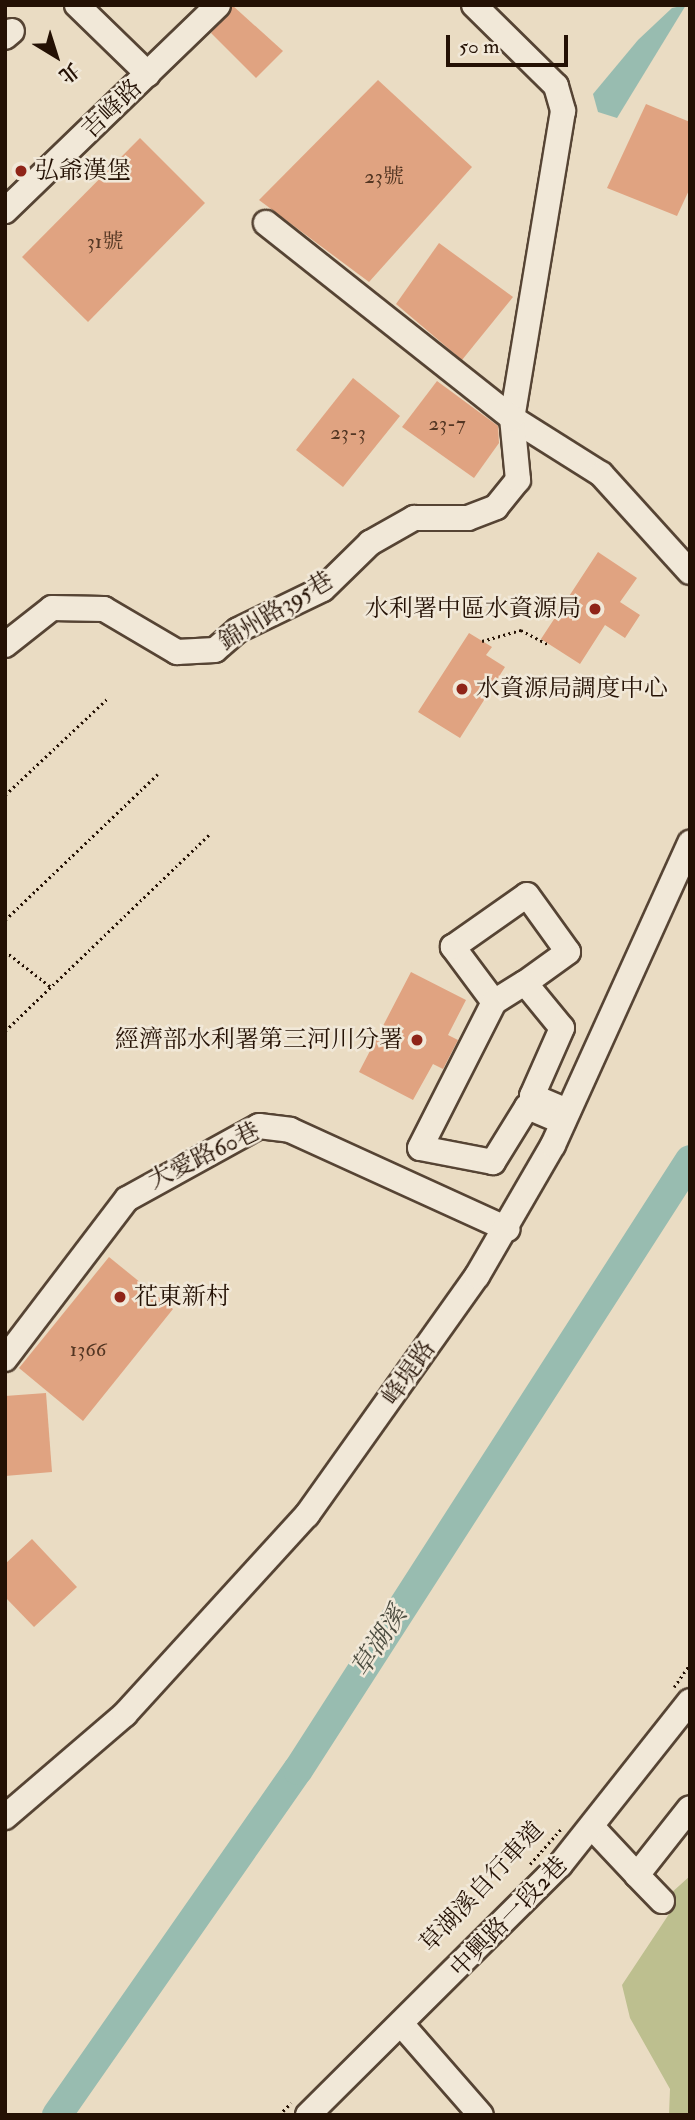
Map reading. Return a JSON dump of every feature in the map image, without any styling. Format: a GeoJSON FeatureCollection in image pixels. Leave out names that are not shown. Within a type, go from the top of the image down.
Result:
{"type":"FeatureCollection","features":[{"type":"Feature","properties":{"kind":"street"},"geometry":{"type":"LineString","coordinates":[[77,5],[148,74]]}},
{"type":"Feature","properties":{"kind":"street","name":"吉峰路"},"geometry":{"type":"LineString","coordinates":[[7,205],[218,5]]}},
{"type":"Feature","properties":{"kind":"street","name":"錦州路395巷"},"geometry":{"type":"LineString","coordinates":[[5,645],[52,608],[104,609],[177,652],[215,650],[248,625],[323,589],[370,543],[414,518],[468,518],[496,507],[518,480],[512,418],[563,111],[556,86],[474,5]]}},
{"type":"Feature","properties":{"kind":"street"},"geometry":{"type":"LineString","coordinates":[[266,223],[512,418],[601,474],[690,572]]}},
{"type":"Feature","properties":{"kind":"street","name":"峰堤路"},"geometry":{"type":"LineString","coordinates":[[5,1817],[125,1714],[307,1516],[507,1229],[566,1116],[690,843]]}},
{"type":"Feature","properties":{"kind":"street"},"geometry":{"type":"LineString","coordinates":[[494,1002],[453,947],[527,895],[568,952],[494,1002],[420,1148],[493,1162],[527,1107],[566,1116]]}},
{"type":"Feature","properties":{"kind":"street"},"geometry":{"type":"LineString","coordinates":[[525,983],[562,1028],[533,1096],[566,1116]]}},
{"type":"Feature","properties":{"kind":"street","name":"大愛路60巷"},"geometry":{"type":"LineString","coordinates":[[5,1359],[127,1199],[259,1126],[290,1130],[507,1229]]}},
{"type":"Feature","properties":{"kind":"street","name":"中興路一段2巷"},"geometry":{"type":"LineString","coordinates":[[316,2107],[402,2026],[593,1827],[678,1699]]}},
{"type":"Feature","properties":{"kind":"street"},"geometry":{"type":"LineString","coordinates":[[637,1875],[690,1808]]}},
{"type":"Feature","properties":{"kind":"street"},"geometry":{"type":"LineString","coordinates":[[593,1827],[662,1901]]}},
{"type":"Feature","properties":{"kind":"street"},"geometry":{"type":"LineString","coordinates":[[402,2026],[481,2115]]}},
{"type":"Feature","properties":{"kind":"path"},"geometry":{"type":"LineString","coordinates":[[482,641],[521,630],[549,645]]}},
{"type":"Feature","properties":{"kind":"path"},"geometry":{"type":"LineString","coordinates":[[5,795],[108,698]]}},
{"type":"Feature","properties":{"kind":"path"},"geometry":{"type":"LineString","coordinates":[[5,919],[158,774]]}},
{"type":"Feature","properties":{"kind":"path"},"geometry":{"type":"LineString","coordinates":[[5,1031],[210,834]]}},
{"type":"Feature","properties":{"kind":"path"},"geometry":{"type":"LineString","coordinates":[[5,951],[51,987]]}},
{"type":"Feature","properties":{"kind":"path"},"geometry":{"type":"LineString","coordinates":[[678,1699],[690,1664]]}},
{"type":"Feature","properties":{"kind":"path","name":"草湖溪自行車道"},"geometry":{"type":"LineString","coordinates":[[528,1867],[568,1821]]}},
{"type":"Feature","properties":{"kind":"path"},"geometry":{"type":"LineString","coordinates":[[279,2115],[316,2107]]}},
{"type":"Feature","properties":{"kind":"green space"},"geometry":{"type":"Polygon","coordinates":[[[690,1876],[690,2115],[669,2115],[670,2089],[630,2018],[622,1985],[671,1911],[670,1894],[690,1876]]]}},
{"type":"Feature","properties":{"kind":"water"},"geometry":{"type":"Polygon","coordinates":[[[686,5],[617,118],[598,112],[593,94],[638,40],[672,8],[686,5]]]}},
{"type":"Feature","properties":{"kind":"building"},"geometry":{"type":"Polygon","coordinates":[[[232,5],[283,51],[256,78],[211,33],[232,5]]]}},
{"type":"Feature","properties":{"kind":"building"},"geometry":{"type":"Polygon","coordinates":[[[378,80],[472,167],[369,282],[259,200],[378,80]]]}},
{"type":"Feature","properties":{"kind":"building"},"geometry":{"type":"Polygon","coordinates":[[[646,104],[690,122],[690,188],[677,216],[607,188],[646,104]]]}},
{"type":"Feature","properties":{"kind":"building"},"geometry":{"type":"Polygon","coordinates":[[[140,138],[205,203],[88,322],[22,257],[140,138]]]}},
{"type":"Feature","properties":{"kind":"building"},"geometry":{"type":"Polygon","coordinates":[[[439,243],[513,297],[462,360],[396,304],[439,243]]]}},
{"type":"Feature","properties":{"kind":"building"},"geometry":{"type":"Polygon","coordinates":[[[353,378],[400,416],[343,487],[296,450],[353,378]]]}},
{"type":"Feature","properties":{"kind":"building"},"geometry":{"type":"Polygon","coordinates":[[[437,381],[498,426],[499,443],[474,478],[402,427],[437,381]]]}},
{"type":"Feature","properties":{"kind":"building","name":"水利署中區水資源局"},"geometry":{"type":"Polygon","coordinates":[[[598,552],[637,578],[620,602],[640,615],[625,638],[605,625],[580,664],[541,639],[598,552]]]}},
{"type":"Feature","properties":{"kind":"building","name":"水資源局調度中心"},"geometry":{"type":"Polygon","coordinates":[[[469,633],[492,647],[486,655],[505,667],[460,738],[418,712],[469,633]]]}},
{"type":"Feature","properties":{"kind":"building","name":"經濟部水利署第三河川分署"},"geometry":{"type":"Polygon","coordinates":[[[411,972],[466,1000],[448,1035],[458,1040],[443,1069],[433,1064],[413,1100],[359,1072],[411,972]]]}},
{"type":"Feature","properties":{"kind":"building"},"geometry":{"type":"Polygon","coordinates":[[[109,1257],[173,1309],[83,1421],[19,1368],[109,1257]]]}},
{"type":"Feature","properties":{"kind":"building"},"geometry":{"type":"Polygon","coordinates":[[[46,1393],[52,1472],[5,1476],[5,1396],[46,1393]]]}},
{"type":"Feature","properties":{"kind":"building"},"geometry":{"type":"Polygon","coordinates":[[[32,1539],[77,1587],[34,1627],[5,1597],[5,1564],[32,1539]]]}},
{"type":"Feature","properties":{"kind":"waterway","name":"草湖溪"},"geometry":{"type":"LineString","coordinates":[[57,2115],[298,1770],[690,1160]]}},
{"type":"Feature","properties":{"kind":"place","name":"弘爺漢堡"},"geometry":{"type":"Point","coordinates":[21,171]}},
{"type":"Feature","properties":{"kind":"place","name":"水利署中區水資源局"},"geometry":{"type":"Point","coordinates":[595,609]}},
{"type":"Feature","properties":{"kind":"place","name":"水資源局調度中心"},"geometry":{"type":"Point","coordinates":[462,689]}},
{"type":"Feature","properties":{"kind":"place","name":"經濟部水利署第三河川分署"},"geometry":{"type":"Point","coordinates":[417,1040]}},
{"type":"Feature","properties":{"kind":"place","name":"花東新村"},"geometry":{"type":"Point","coordinates":[120,1297]}}]}
